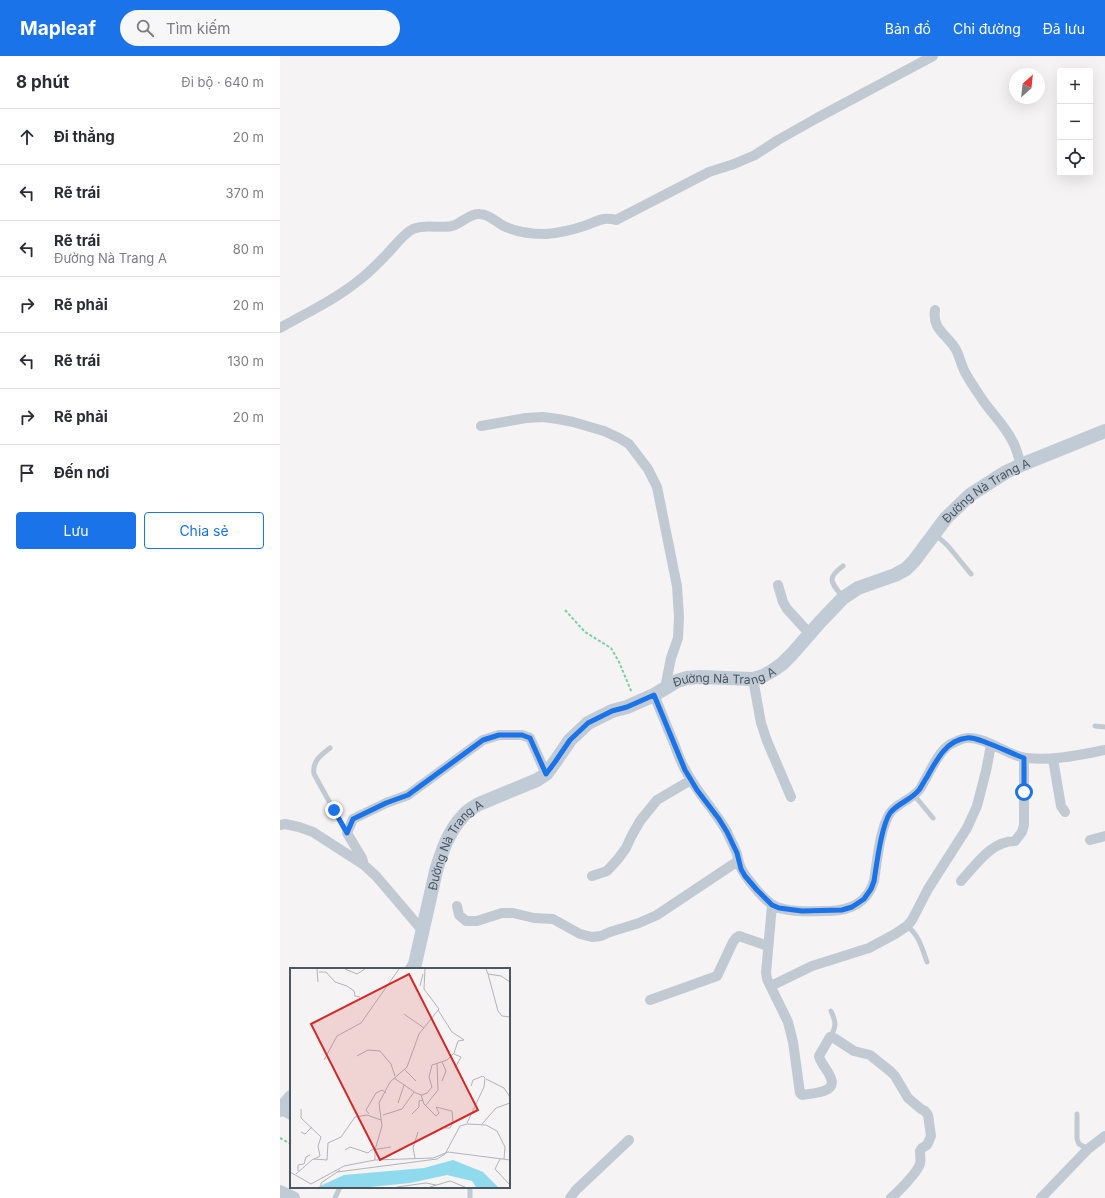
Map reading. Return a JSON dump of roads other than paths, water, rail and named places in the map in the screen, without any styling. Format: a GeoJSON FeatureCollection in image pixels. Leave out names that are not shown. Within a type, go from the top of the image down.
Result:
{"type":"FeatureCollection","features":[{"type":"Feature","properties":{"kind":"street"},"geometry":{"type":"LineString","coordinates":[[280,328],[341,293],[358,281],[407,233],[413,229],[428,226],[454,225],[472,215],[480,213],[487,215],[503,225],[525,233],[546,234],[586,226],[606,218],[616,220],[709,172],[755,155],[778,140],[933,56]]}},
{"type":"Feature","properties":{"kind":"street"},"geometry":{"type":"LineString","coordinates":[[935,310],[934,316],[936,324],[943,336],[954,348],[965,373],[984,402],[1000,421],[1009,435],[1015,446],[1021,465]]}},
{"type":"Feature","properties":{"kind":"street"},"geometry":{"type":"LineString","coordinates":[[481,426],[526,418],[543,417],[573,422],[604,431],[629,444],[648,469],[657,487],[678,597],[678,638],[659,692],[685,770],[727,832],[737,853],[738,861],[745,876],[772,905],[779,908],[802,911],[842,910],[852,907],[864,899],[871,889],[874,881],[884,826],[890,813],[920,790],[943,750],[960,740],[968,737],[977,739],[1024,758],[1053,759],[1105,750]]}},
{"type":"Feature","properties":{"kind":"street","name":"Đường Nà Trang A"},"geometry":{"type":"LineString","coordinates":[[413,968],[415,964],[436,871],[441,856],[448,838],[464,815],[479,804],[537,780],[546,774],[570,740],[588,723],[612,711],[636,703],[677,681],[687,678],[752,679],[763,676],[782,664],[809,633],[843,598],[858,588],[896,575],[906,569],[956,508],[970,495],[1006,472],[1105,431]]}},
{"type":"Feature","properties":{"kind":"street"},"geometry":{"type":"LineString","coordinates":[[778,585],[783,602],[787,609],[809,633]]}},
{"type":"Feature","properties":{"kind":"street"},"geometry":{"type":"LineString","coordinates":[[752,679],[765,735],[791,797]]}},
{"type":"Feature","properties":{"kind":"street"},"geometry":{"type":"LineString","coordinates":[[364,864],[347,833],[353,819],[386,803],[408,795],[483,740],[499,735],[522,735],[530,738],[546,774]]}},
{"type":"Feature","properties":{"kind":"street"},"geometry":{"type":"LineString","coordinates":[[771,986],[823,962],[869,948],[907,926],[912,920],[928,889],[967,828],[976,806],[986,771],[991,745]]}},
{"type":"Feature","properties":{"kind":"street"},"geometry":{"type":"LineString","coordinates":[[961,881],[992,848],[1008,841],[1015,841],[1022,832],[1024,825],[1024,758]]}},
{"type":"Feature","properties":{"kind":"street"},"geometry":{"type":"LineString","coordinates":[[1053,759],[1061,806],[1065,812]]}},
{"type":"Feature","properties":{"kind":"street"},"geometry":{"type":"LineString","coordinates":[[592,876],[607,870],[618,859],[626,848],[640,821],[657,800],[691,780]]}},
{"type":"Feature","properties":{"kind":"street"},"geometry":{"type":"LineString","coordinates":[[280,825],[284,824],[299,827],[313,832],[364,864],[422,930]]}},
{"type":"Feature","properties":{"kind":"street"},"geometry":{"type":"LineString","coordinates":[[1090,840],[1105,836]]}},
{"type":"Feature","properties":{"kind":"street"},"geometry":{"type":"LineString","coordinates":[[457,906],[459,915],[466,921],[477,921],[513,912],[534,918],[553,919],[580,934],[596,937],[640,923],[657,915],[738,861]]}},
{"type":"Feature","properties":{"kind":"street"},"geometry":{"type":"LineString","coordinates":[[772,905],[766,973],[767,979],[788,1022],[793,1042],[800,1093],[802,1095],[824,1092],[832,1086],[831,1077],[819,1056],[830,1037],[854,1051],[870,1055],[895,1076],[908,1098],[928,1115],[931,1136],[927,1145],[920,1151],[920,1164],[916,1171],[891,1198]]}},
{"type":"Feature","properties":{"kind":"street"},"geometry":{"type":"LineString","coordinates":[[650,1000],[717,976],[733,942],[739,936],[768,946]]}},
{"type":"Feature","properties":{"kind":"street"},"geometry":{"type":"LineString","coordinates":[[290,1098],[280,1110],[290,1115]]}},
{"type":"Feature","properties":{"kind":"street"},"geometry":{"type":"LineString","coordinates":[[1041,1198],[1088,1149],[1105,1136]]}},
{"type":"Feature","properties":{"kind":"street"},"geometry":{"type":"LineString","coordinates":[[570,1198],[580,1186],[629,1140]]}},
{"type":"Feature","properties":{"kind":"street"},"geometry":{"type":"LineString","coordinates":[[280,1192],[293,1198]]}},
{"type":"Feature","properties":{"kind":"lane"},"geometry":{"type":"LineString","coordinates":[[935,533],[971,574]]}},
{"type":"Feature","properties":{"kind":"lane"},"geometry":{"type":"LineString","coordinates":[[843,566],[834,573],[831,578],[832,583],[843,598]]}},
{"type":"Feature","properties":{"kind":"lane"},"geometry":{"type":"LineString","coordinates":[[1095,726],[1105,727]]}},
{"type":"Feature","properties":{"kind":"lane"},"geometry":{"type":"LineString","coordinates":[[330,748],[319,757],[313,768],[314,774],[347,833]]}},
{"type":"Feature","properties":{"kind":"lane"},"geometry":{"type":"LineString","coordinates":[[914,795],[934,818]]}},
{"type":"Feature","properties":{"kind":"lane"},"geometry":{"type":"LineString","coordinates":[[907,926],[917,936],[927,962]]}},
{"type":"Feature","properties":{"kind":"lane"},"geometry":{"type":"LineString","coordinates":[[830,1037],[834,1032],[836,1025],[831,1010]]}},
{"type":"Feature","properties":{"kind":"lane"},"geometry":{"type":"LineString","coordinates":[[1077,1114],[1077,1139],[1079,1144],[1088,1149]]}},
{"type":"Feature","properties":{"kind":"lane"},"geometry":{"type":"LineString","coordinates":[[335,1198],[340,1188]]}}]}
